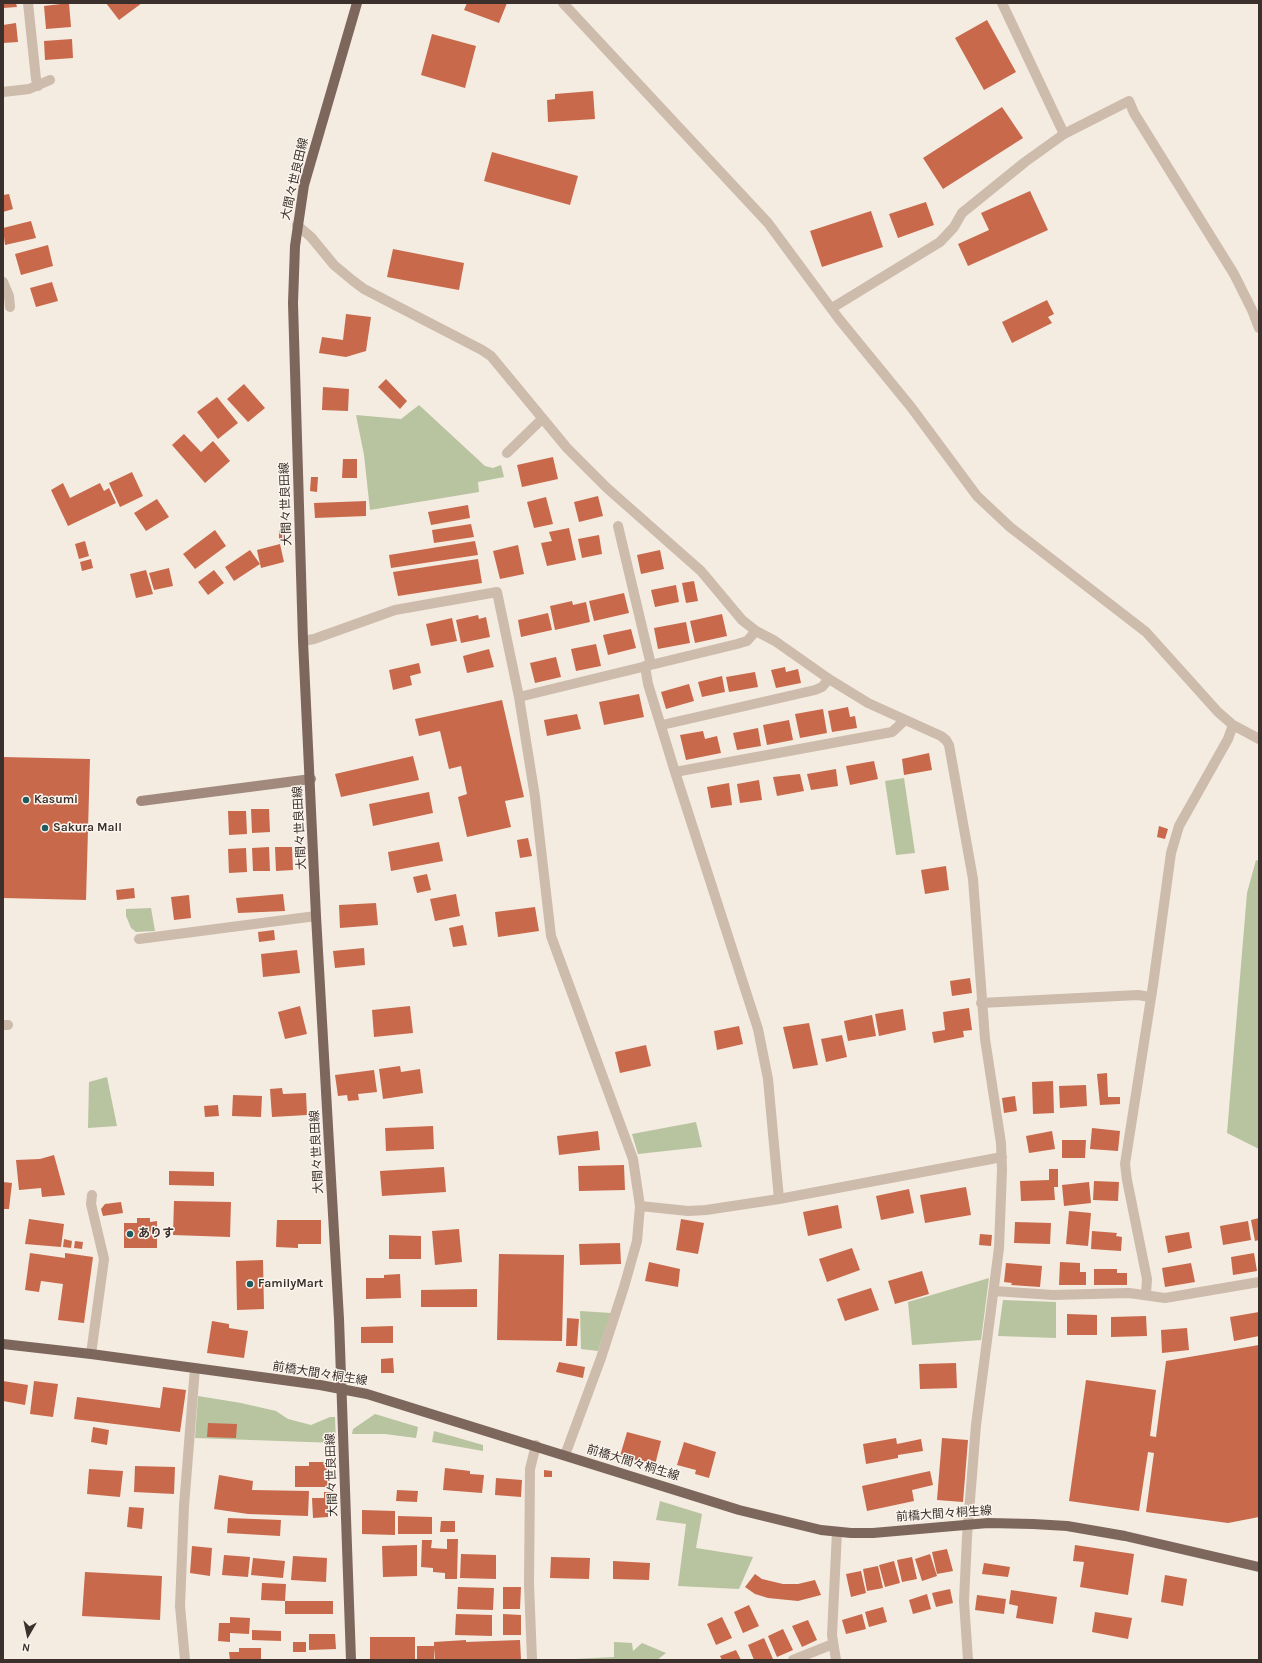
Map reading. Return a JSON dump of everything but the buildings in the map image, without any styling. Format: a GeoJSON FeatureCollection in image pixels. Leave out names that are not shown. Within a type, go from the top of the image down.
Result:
{"type":"FeatureCollection","features":[{"type":"Feature","properties":{"kind":"main road","name":"大間々世良田線"},"geometry":{"type":"LineString","coordinates":[[351,1660],[342,1389],[316,916],[303,641],[293,303],[297,225],[304,186],[312,153],[357,3]]}},
{"type":"Feature","properties":{"kind":"main road","name":"前橋大間々桐生線"},"geometry":{"type":"LineString","coordinates":[[3,1344],[91,1354],[342,1389],[388,1400],[536,1445],[739,1510],[801,1526],[837,1532],[873,1533],[968,1525],[1033,1524],[1074,1527],[1125,1536],[1259,1567]]}},
{"type":"Feature","properties":{"kind":"street"},"geometry":{"type":"LineString","coordinates":[[28,3],[35,73],[38,86]]}},
{"type":"Feature","properties":{"kind":"street"},"geometry":{"type":"LineString","coordinates":[[563,3],[752,204],[911,407],[977,496],[1010,526],[1146,632],[1218,712],[1233,725],[1259,739]]}},
{"type":"Feature","properties":{"kind":"street"},"geometry":{"type":"LineString","coordinates":[[1002,3],[1064,134]]}},
{"type":"Feature","properties":{"kind":"street"},"geometry":{"type":"LineString","coordinates":[[3,92],[38,86],[50,80]]}},
{"type":"Feature","properties":{"kind":"street"},"geometry":{"type":"LineString","coordinates":[[832,308],[940,242],[954,227],[962,213],[1024,162],[1064,134],[1129,101],[1134,113],[1234,274],[1252,310],[1259,328]]}},
{"type":"Feature","properties":{"kind":"street"},"geometry":{"type":"LineString","coordinates":[[297,225],[312,237],[334,265],[364,289],[473,345],[491,356],[567,448],[607,488],[701,571],[736,614],[756,631],[776,641],[829,679],[868,703],[904,721],[941,736],[946,740],[950,751],[972,880],[976,911],[981,1003],[1002,1157],[999,1248],[976,1425],[968,1525],[964,1602],[968,1660]]}},
{"type":"Feature","properties":{"kind":"street"},"geometry":{"type":"LineString","coordinates":[[3,282],[9,296],[10,307]]}},
{"type":"Feature","properties":{"kind":"street"},"geometry":{"type":"LineString","coordinates":[[507,453],[542,419]]}},
{"type":"Feature","properties":{"kind":"street"},"geometry":{"type":"LineString","coordinates":[[618,526],[648,666],[648,684],[758,1029],[768,1079],[779,1200]]}},
{"type":"Feature","properties":{"kind":"street"},"geometry":{"type":"LineString","coordinates":[[303,641],[314,639],[395,610],[497,592],[519,697],[535,797],[551,936],[633,1159],[640,1206],[637,1241],[624,1287],[601,1358],[565,1455]]}},
{"type":"Feature","properties":{"kind":"street"},"geometry":{"type":"LineString","coordinates":[[519,697],[747,641],[756,631]]}},
{"type":"Feature","properties":{"kind":"street"},"geometry":{"type":"LineString","coordinates":[[662,725],[815,690],[822,687],[829,679]]}},
{"type":"Feature","properties":{"kind":"street"},"geometry":{"type":"LineString","coordinates":[[675,772],[892,732],[904,721]]}},
{"type":"Feature","properties":{"kind":"street"},"geometry":{"type":"LineString","coordinates":[[1146,1294],[1148,1279],[1125,1173],[1174,840],[1179,826],[1228,739],[1233,725]]}},
{"type":"Feature","properties":{"kind":"street"},"geometry":{"type":"LineString","coordinates":[[141,801],[310,779]]}},
{"type":"Feature","properties":{"kind":"street"},"geometry":{"type":"LineString","coordinates":[[139,939],[316,916]]}},
{"type":"Feature","properties":{"kind":"street"},"geometry":{"type":"LineString","coordinates":[[981,1003],[1138,995],[1150,997]]}},
{"type":"Feature","properties":{"kind":"street"},"geometry":{"type":"LineString","coordinates":[[640,1206],[696,1211],[779,1200],[1002,1157]]}},
{"type":"Feature","properties":{"kind":"street"},"geometry":{"type":"LineString","coordinates":[[91,1354],[104,1259],[91,1204],[92,1196]]}},
{"type":"Feature","properties":{"kind":"street"},"geometry":{"type":"LineString","coordinates":[[994,1291],[1053,1295],[1129,1293],[1146,1294],[1165,1298],[1259,1282]]}},
{"type":"Feature","properties":{"kind":"street"},"geometry":{"type":"LineString","coordinates":[[185,1660],[180,1606],[184,1506],[194,1368]]}},
{"type":"Feature","properties":{"kind":"street"},"geometry":{"type":"LineString","coordinates":[[532,1660],[529,1584],[530,1469],[536,1445]]}},
{"type":"Feature","properties":{"kind":"street"},"geometry":{"type":"LineString","coordinates":[[836,1660],[833,1644],[837,1532]]}},
{"type":"Feature","properties":{"kind":"street"},"geometry":{"type":"LineString","coordinates":[[793,1660],[833,1644]]}},
{"type":"Feature","properties":{"kind":"green space"},"geometry":{"type":"Polygon","coordinates":[[[419,405],[485,466],[493,468],[501,465],[504,477],[478,482],[479,492],[370,510],[364,455],[356,415],[401,419],[419,405]]]}},
{"type":"Feature","properties":{"kind":"green space"},"geometry":{"type":"Polygon","coordinates":[[[904,778],[915,853],[896,855],[885,781],[904,778]]]}},
{"type":"Feature","properties":{"kind":"green space"},"geometry":{"type":"Polygon","coordinates":[[[1256,860],[1259,861],[1259,1149],[1227,1133],[1247,893],[1256,860]]]}},
{"type":"Feature","properties":{"kind":"green space"},"geometry":{"type":"Polygon","coordinates":[[[151,908],[155,931],[136,932],[131,928],[126,916],[126,909],[151,908]]]}},
{"type":"Feature","properties":{"kind":"green space"},"geometry":{"type":"Polygon","coordinates":[[[107,1077],[117,1126],[88,1128],[89,1082],[107,1077]]]}},
{"type":"Feature","properties":{"kind":"green space"},"geometry":{"type":"Polygon","coordinates":[[[696,1122],[702,1147],[638,1154],[632,1134],[696,1122]]]}},
{"type":"Feature","properties":{"kind":"green space"},"geometry":{"type":"Polygon","coordinates":[[[989,1278],[981,1340],[912,1345],[908,1302],[989,1278]]]}},
{"type":"Feature","properties":{"kind":"green space"},"geometry":{"type":"Polygon","coordinates":[[[1003,1300],[1056,1302],[1056,1338],[998,1336],[1003,1300]]]}},
{"type":"Feature","properties":{"kind":"green space"},"geometry":{"type":"Polygon","coordinates":[[[580,1311],[611,1313],[598,1351],[581,1349],[580,1311]]]}},
{"type":"Feature","properties":{"kind":"green space"},"geometry":{"type":"Polygon","coordinates":[[[198,1396],[241,1403],[276,1411],[288,1419],[311,1425],[330,1417],[335,1417],[336,1443],[195,1438],[198,1396]]]}},
{"type":"Feature","properties":{"kind":"green space"},"geometry":{"type":"Polygon","coordinates":[[[375,1414],[418,1427],[416,1438],[385,1434],[352,1434],[353,1429],[375,1414]]]}},
{"type":"Feature","properties":{"kind":"green space"},"geometry":{"type":"Polygon","coordinates":[[[434,1431],[483,1445],[483,1451],[432,1442],[434,1431]]]}},
{"type":"Feature","properties":{"kind":"green space"},"geometry":{"type":"Polygon","coordinates":[[[660,1501],[702,1514],[696,1548],[753,1557],[739,1589],[678,1586],[686,1524],[656,1520],[660,1501]]]}},
{"type":"Feature","properties":{"kind":"green space"},"geometry":{"type":"Polygon","coordinates":[[[614,1642],[632,1643],[633,1651],[642,1643],[666,1653],[657,1660],[557,1660],[614,1657],[614,1642]]]}},
{"type":"Feature","properties":{"kind":"place","name":"Kasumi"},"geometry":{"type":"Point","coordinates":[26,800]}},
{"type":"Feature","properties":{"kind":"place","name":"Sakura Mall"},"geometry":{"type":"Point","coordinates":[45,828]}},
{"type":"Feature","properties":{"kind":"place","name":"ありす"},"geometry":{"type":"Point","coordinates":[130,1234]}},
{"type":"Feature","properties":{"kind":"place","name":"FamilyMart"},"geometry":{"type":"Point","coordinates":[250,1284]}}]}
